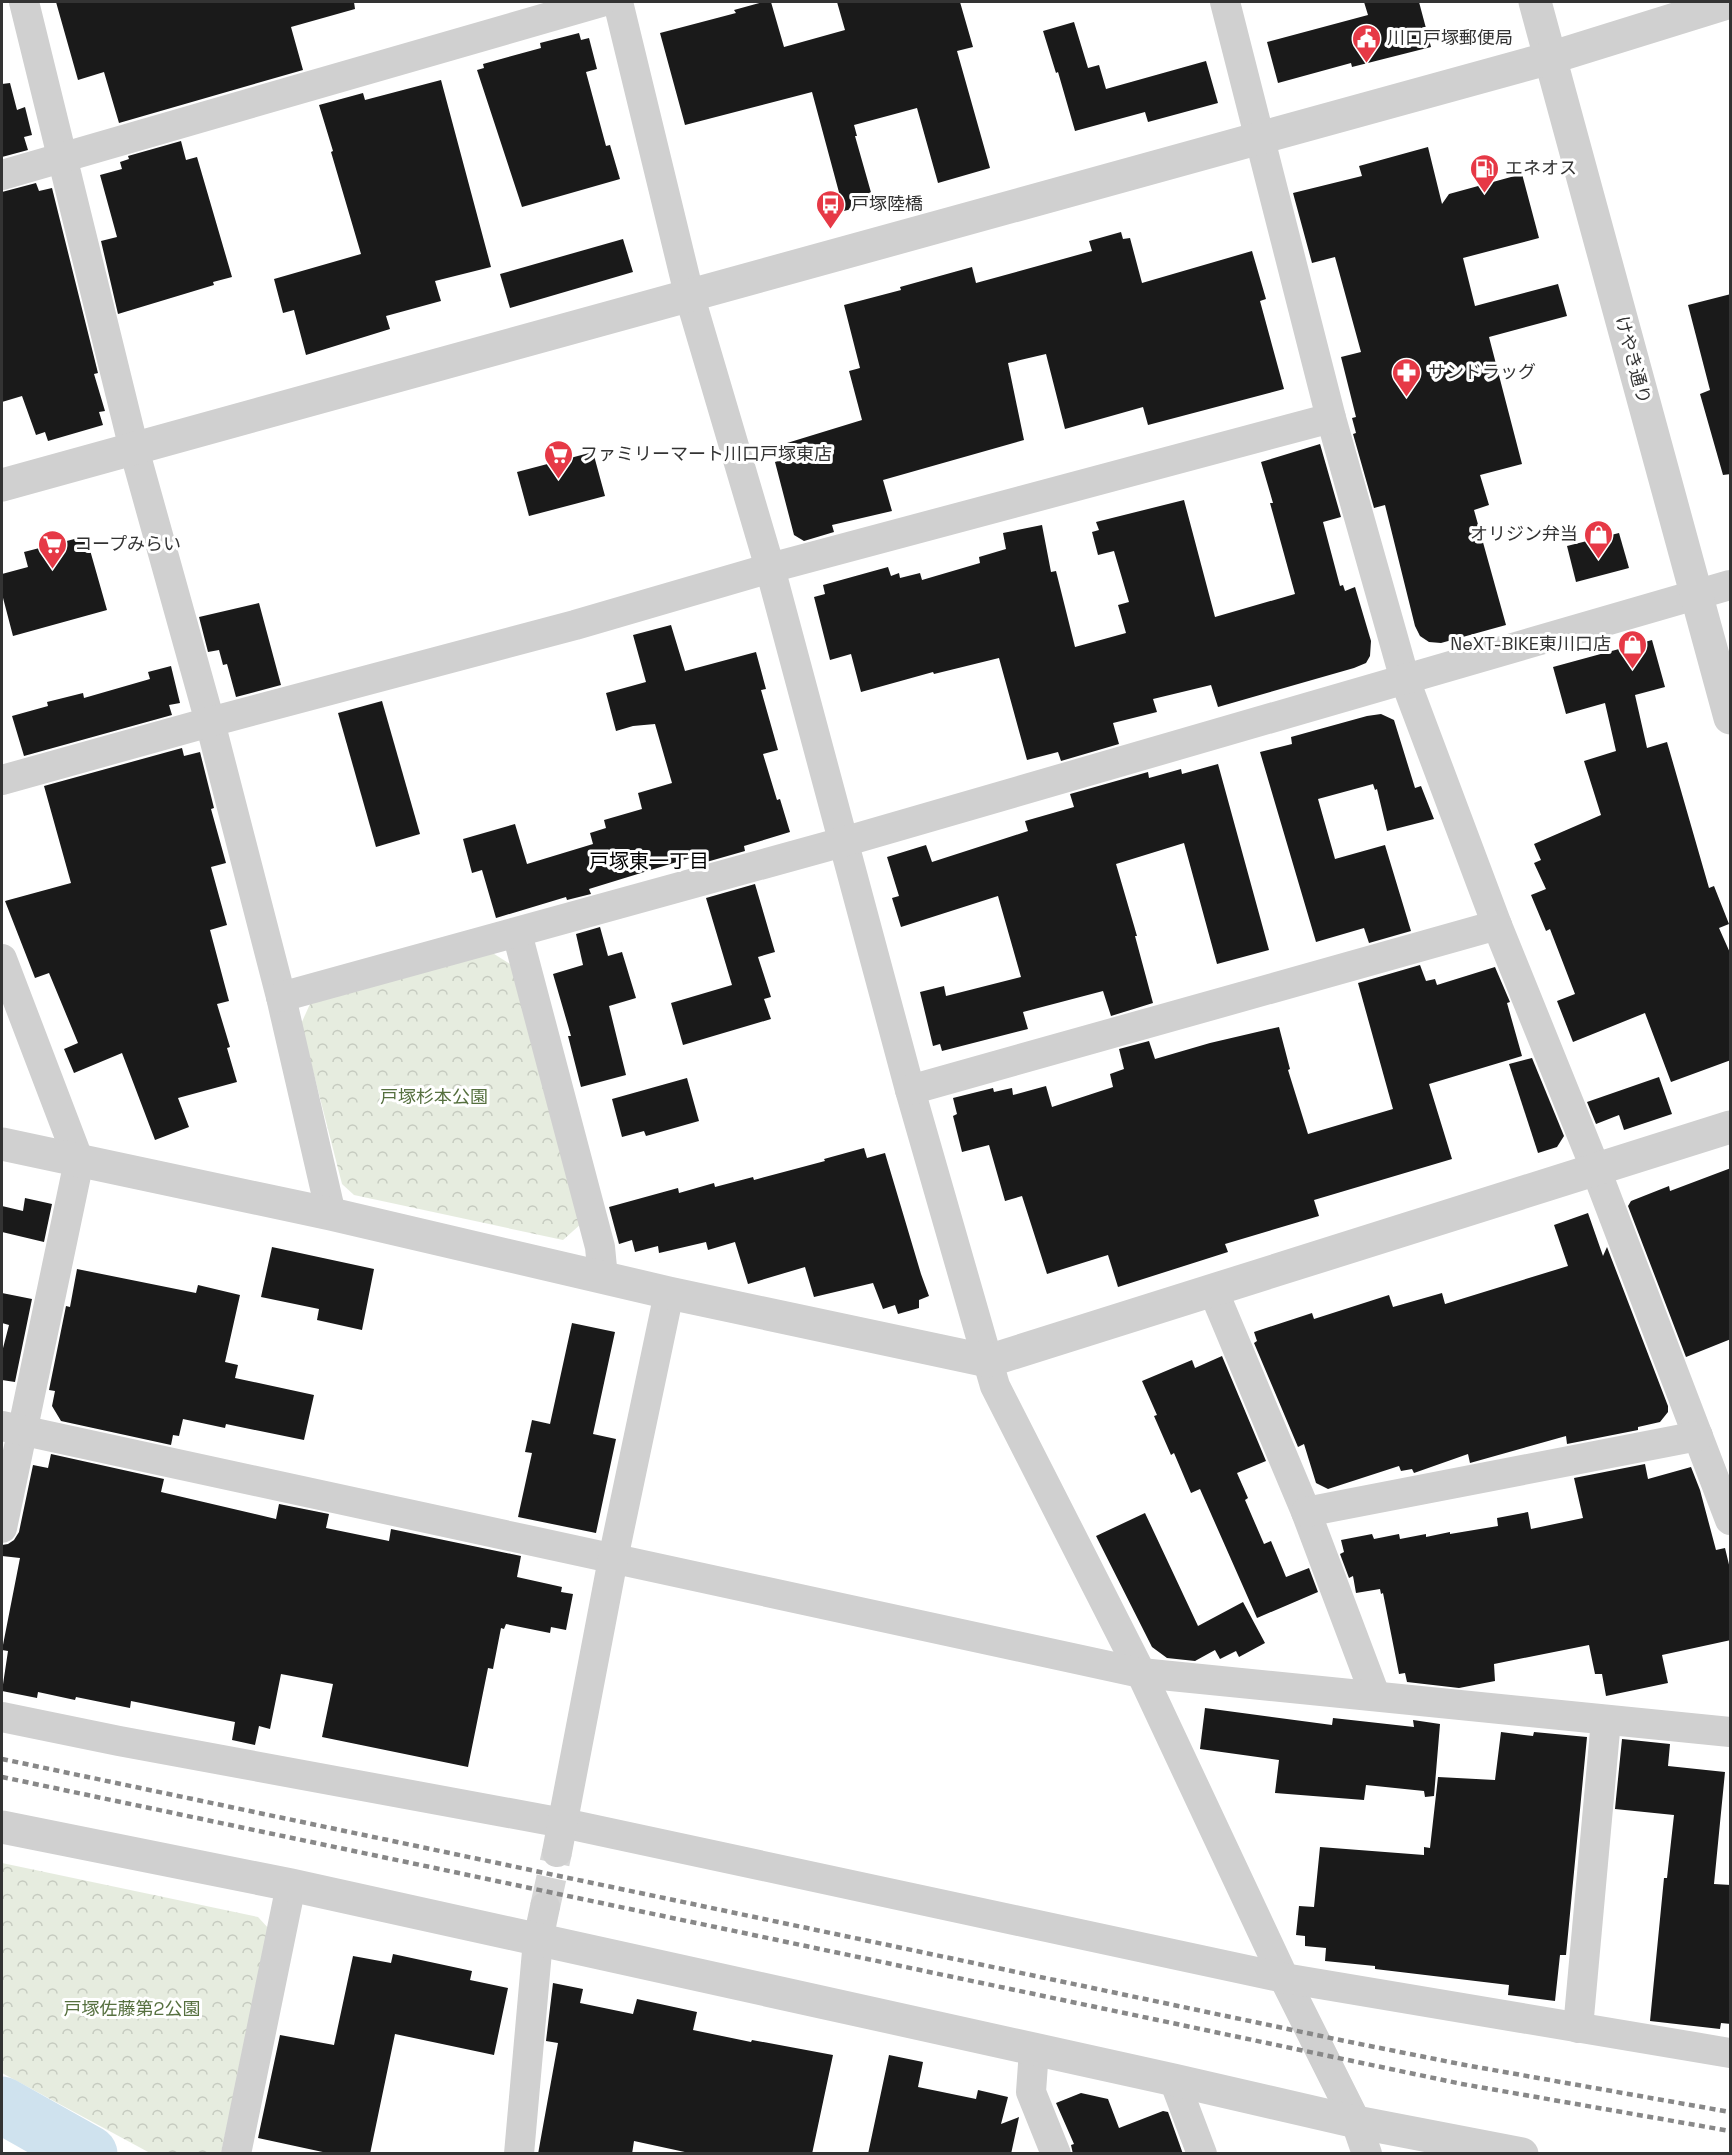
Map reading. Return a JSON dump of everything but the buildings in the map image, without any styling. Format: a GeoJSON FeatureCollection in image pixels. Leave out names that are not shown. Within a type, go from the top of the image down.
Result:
{"type":"FeatureCollection","features":[{"type":"Feature","properties":{"kind":"street"},"geometry":{"type":"LineString","coordinates":[[24,2],[134,449],[210,722],[281,997],[331,1214]]}},
{"type":"Feature","properties":{"kind":"street"},"geometry":{"type":"LineString","coordinates":[[2,175],[601,2]]}},
{"type":"Feature","properties":{"kind":"street"},"geometry":{"type":"LineString","coordinates":[[618,2],[689,294],[770,568],[910,1090],[995,1386],[1141,1673],[1284,1978],[1356,2122],[1367,2154]]}},
{"type":"Feature","properties":{"kind":"street"},"geometry":{"type":"LineString","coordinates":[[1225,2],[1331,418],[1405,680],[1497,925],[1596,1170],[1731,1520]]}},
{"type":"Feature","properties":{"kind":"street","name":"けやき通り"},"geometry":{"type":"LineString","coordinates":[[1535,2],[1731,718]]}},
{"type":"Feature","properties":{"kind":"street"},"geometry":{"type":"LineString","coordinates":[[2,485],[1550,58],[1731,2]]}},
{"type":"Feature","properties":{"kind":"street"},"geometry":{"type":"LineString","coordinates":[[2,780],[575,625],[770,568],[1331,418]]}},
{"type":"Feature","properties":{"kind":"street"},"geometry":{"type":"LineString","coordinates":[[281,997],[843,842],[1731,585]]}},
{"type":"Feature","properties":{"kind":"street"},"geometry":{"type":"LineString","coordinates":[[910,1090],[1497,925]]}},
{"type":"Feature","properties":{"kind":"street"},"geometry":{"type":"LineString","coordinates":[[517,933],[600,1247],[603,1278]]}},
{"type":"Feature","properties":{"kind":"street"},"geometry":{"type":"LineString","coordinates":[[2,959],[79,1161],[12,1428],[2,1528]]}},
{"type":"Feature","properties":{"kind":"street"},"geometry":{"type":"LineString","coordinates":[[2,1144],[331,1214],[669,1293],[988,1361],[1731,1127]]}},
{"type":"Feature","properties":{"kind":"street"},"geometry":{"type":"LineString","coordinates":[[1213,1290],[1306,1512],[1375,1695]]}},
{"type":"Feature","properties":{"kind":"street"},"geometry":{"type":"LineString","coordinates":[[557,1852],[613,1559],[669,1293]]}},
{"type":"Feature","properties":{"kind":"street"},"geometry":{"type":"LineString","coordinates":[[12,1428],[1141,1673],[1731,1732]]}},
{"type":"Feature","properties":{"kind":"street"},"geometry":{"type":"LineString","coordinates":[[1306,1512],[1698,1436]]}},
{"type":"Feature","properties":{"kind":"street"},"geometry":{"type":"LineString","coordinates":[[2,1717],[563,1823],[1284,1978],[1731,2053]]}},
{"type":"Feature","properties":{"kind":"street"},"geometry":{"type":"LineString","coordinates":[[1578,2028],[1606,1720]]}},
{"type":"Feature","properties":{"kind":"street"},"geometry":{"type":"LineString","coordinates":[[2,1827],[291,1885],[1356,2122],[1522,2154]]}},
{"type":"Feature","properties":{"kind":"street"},"geometry":{"type":"LineString","coordinates":[[237,2154],[291,1885]]}},
{"type":"Feature","properties":{"kind":"street"},"geometry":{"type":"LineString","coordinates":[[519,2154],[538,1940],[545,1907]]}},
{"type":"Feature","properties":{"kind":"street"},"geometry":{"type":"LineString","coordinates":[[1034,2050],[1031,2092],[1056,2154]]}},
{"type":"Feature","properties":{"kind":"street"},"geometry":{"type":"LineString","coordinates":[[1174,2080],[1202,2154]]}},
{"type":"Feature","properties":{"kind":"green space","name":"戸塚杉本公園"},"geometry":{"type":"Polygon","coordinates":[[[491,952],[513,966],[582,1223],[563,1240],[354,1195],[342,1184],[301,1024],[310,1004],[491,952]]]}},
{"type":"Feature","properties":{"kind":"green space","name":"戸塚佐藤第2公園"},"geometry":{"type":"Polygon","coordinates":[[[2,1863],[258,1917],[270,1930],[221,2153],[150,2153],[2,2073],[2,1863]]]}},
{"type":"Feature","properties":{"kind":"waterway"},"geometry":{"type":"LineString","coordinates":[[2,2105],[89,2154]]}},
{"type":"Feature","properties":{"kind":"tunnel"},"geometry":{"type":"LineString","coordinates":[[545,1907],[557,1852]]}},
{"type":"Feature","properties":{"kind":"railway"},"geometry":{"type":"LineString","coordinates":[[2,1759],[1345,2041],[1465,2065],[1730,2112]]}},
{"type":"Feature","properties":{"kind":"railway"},"geometry":{"type":"LineString","coordinates":[[2,1777],[1462,2084],[1730,2131]]}},
{"type":"Feature","properties":{"kind":"place","name":"川口戸塚郵便局"},"geometry":{"type":"Point","coordinates":[1366,64]}},
{"type":"Feature","properties":{"kind":"place","name":"エネオス"},"geometry":{"type":"Point","coordinates":[1484,194]}},
{"type":"Feature","properties":{"kind":"place","name":"戸塚陸橋"},"geometry":{"type":"Point","coordinates":[830,230]}},
{"type":"Feature","properties":{"kind":"place","name":"サンドラッグ"},"geometry":{"type":"Point","coordinates":[1407,398]}},
{"type":"Feature","properties":{"kind":"place","name":"ファミリーマート川口戸塚東店"},"geometry":{"type":"Point","coordinates":[559,480]}},
{"type":"Feature","properties":{"kind":"place","name":"オリジン弁当"},"geometry":{"type":"Point","coordinates":[1599,560]}},
{"type":"Feature","properties":{"kind":"place","name":"コープみらい"},"geometry":{"type":"Point","coordinates":[53,570]}},
{"type":"Feature","properties":{"kind":"place","name":"NeXT-BIKE東川口店"},"geometry":{"type":"Point","coordinates":[1632,670]}},
{"type":"Feature","properties":{"kind":"district","name":"戸塚東一丁目"},"geometry":{"type":"Point","coordinates":[649,861]}}]}
